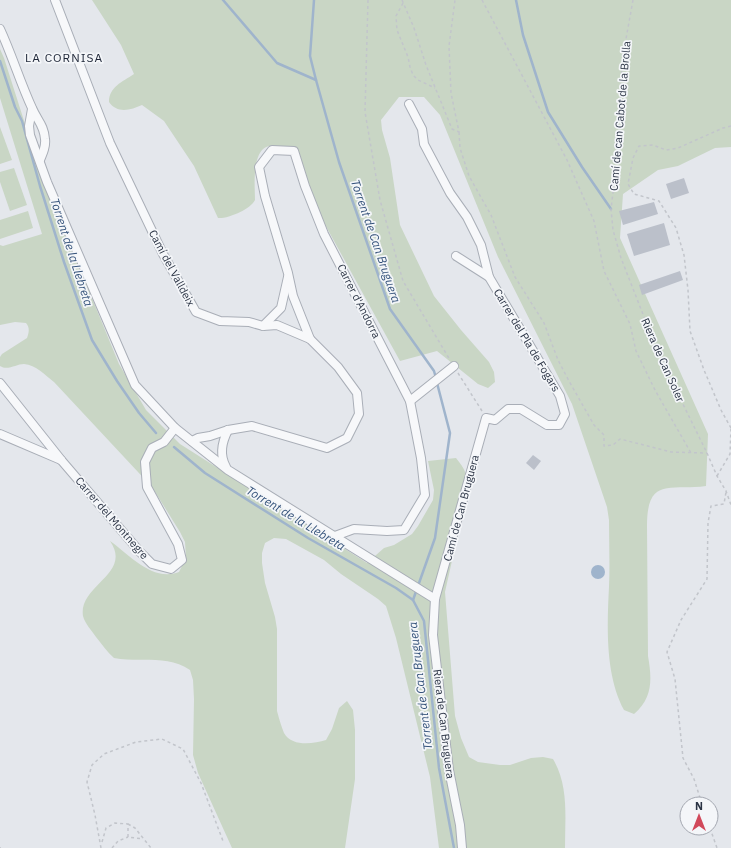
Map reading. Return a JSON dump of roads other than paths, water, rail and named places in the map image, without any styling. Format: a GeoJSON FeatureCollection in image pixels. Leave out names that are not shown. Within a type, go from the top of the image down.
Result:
{"type":"FeatureCollection","features":[{"type":"Feature","properties":{"kind":"street","name":"Camí del Valldeix"},"geometry":{"type":"LineString","coordinates":[[55,0],[110,143],[163,254],[196,312],[220,320],[249,322],[262,326],[277,325],[310,339],[338,367],[356,393],[359,414],[347,438],[327,448],[252,426],[228,430],[192,441]]}},
{"type":"Feature","properties":{"kind":"street"},"geometry":{"type":"LineString","coordinates":[[0,30],[32,109],[41,121],[46,141],[40,160]]}},
{"type":"Feature","properties":{"kind":"street","name":"Carrer del Pla de Fogars"},"geometry":{"type":"LineString","coordinates":[[409,104],[422,129],[424,144],[446,186],[467,217],[481,245],[489,278],[560,396],[565,414],[559,425],[547,425],[521,408],[508,410],[495,420],[486,418]]}},
{"type":"Feature","properties":{"kind":"street"},"geometry":{"type":"LineString","coordinates":[[32,109],[29,126],[30,135],[40,160],[46,182],[135,385],[176,428],[228,470],[435,599]]}},
{"type":"Feature","properties":{"kind":"street","name":"Carrer d'Andorra"},"geometry":{"type":"LineString","coordinates":[[310,339],[293,296],[288,273],[265,196],[259,167],[272,150],[294,151],[305,186],[324,234],[410,401],[421,458],[425,495],[404,530],[387,531],[354,529],[336,536]]}},
{"type":"Feature","properties":{"kind":"street","name":"Carrer del Pla de Fogars"},"geometry":{"type":"LineString","coordinates":[[456,256],[489,278]]}},
{"type":"Feature","properties":{"kind":"street","name":"Carrer d'Andorra"},"geometry":{"type":"LineString","coordinates":[[262,326],[281,308],[288,273]]}},
{"type":"Feature","properties":{"kind":"street"},"geometry":{"type":"LineString","coordinates":[[410,401],[454,366]]}},
{"type":"Feature","properties":{"kind":"street","name":"Carrer del Montnegre"},"geometry":{"type":"LineString","coordinates":[[1,386],[62,461],[140,552],[152,564],[171,569],[182,560],[178,544],[147,487],[145,462],[152,448],[164,442],[176,428]]}},
{"type":"Feature","properties":{"kind":"street","name":"Camí de Can Bruguera"},"geometry":{"type":"LineString","coordinates":[[435,599],[486,418]]}},
{"type":"Feature","properties":{"kind":"street"},"geometry":{"type":"LineString","coordinates":[[228,430],[222,443],[223,461],[228,470]]}},
{"type":"Feature","properties":{"kind":"street"},"geometry":{"type":"LineString","coordinates":[[0,434],[62,461]]}},
{"type":"Feature","properties":{"kind":"street","name":"Riera de Can Bruguera"},"geometry":{"type":"LineString","coordinates":[[435,599],[433,635],[437,676],[449,770],[460,825],[462,848]]}},
{"type":"Feature","properties":{"kind":"water"},"geometry":{"type":"Polygon","coordinates":[[[598,565],[603,567],[605,572],[603,577],[598,579],[593,577],[591,572],[593,567],[598,565]]]}},
{"type":"Feature","properties":{"kind":"waterway","name":"Torrent de Can Bruguera"},"geometry":{"type":"LineString","coordinates":[[223,0],[277,63],[316,80],[339,162],[390,309],[434,371],[436,378]]}},
{"type":"Feature","properties":{"kind":"waterway"},"geometry":{"type":"LineString","coordinates":[[314,0],[310,56],[316,80]]}},
{"type":"Feature","properties":{"kind":"waterway"},"geometry":{"type":"LineString","coordinates":[[516,0],[523,35],[548,112],[582,167],[611,209]]}},
{"type":"Feature","properties":{"kind":"waterway","name":"Torrent de la Llebreta"},"geometry":{"type":"LineString","coordinates":[[0,61],[15,107],[22,121],[40,186],[64,262],[92,340],[139,413],[156,433]]}},
{"type":"Feature","properties":{"kind":"waterway","name":"Torrent de Can Bruguera"},"geometry":{"type":"LineString","coordinates":[[437,383],[450,433],[435,538],[413,600],[424,621],[439,768],[454,848]]}},
{"type":"Feature","properties":{"kind":"waterway","name":"Torrent de la Llebreta"},"geometry":{"type":"LineString","coordinates":[[174,447],[205,473],[308,538],[396,588],[413,600]]}},
{"type":"Feature","properties":{"kind":"district","name":"LA CORNISA"},"geometry":{"type":"Point","coordinates":[64,57]}}]}
